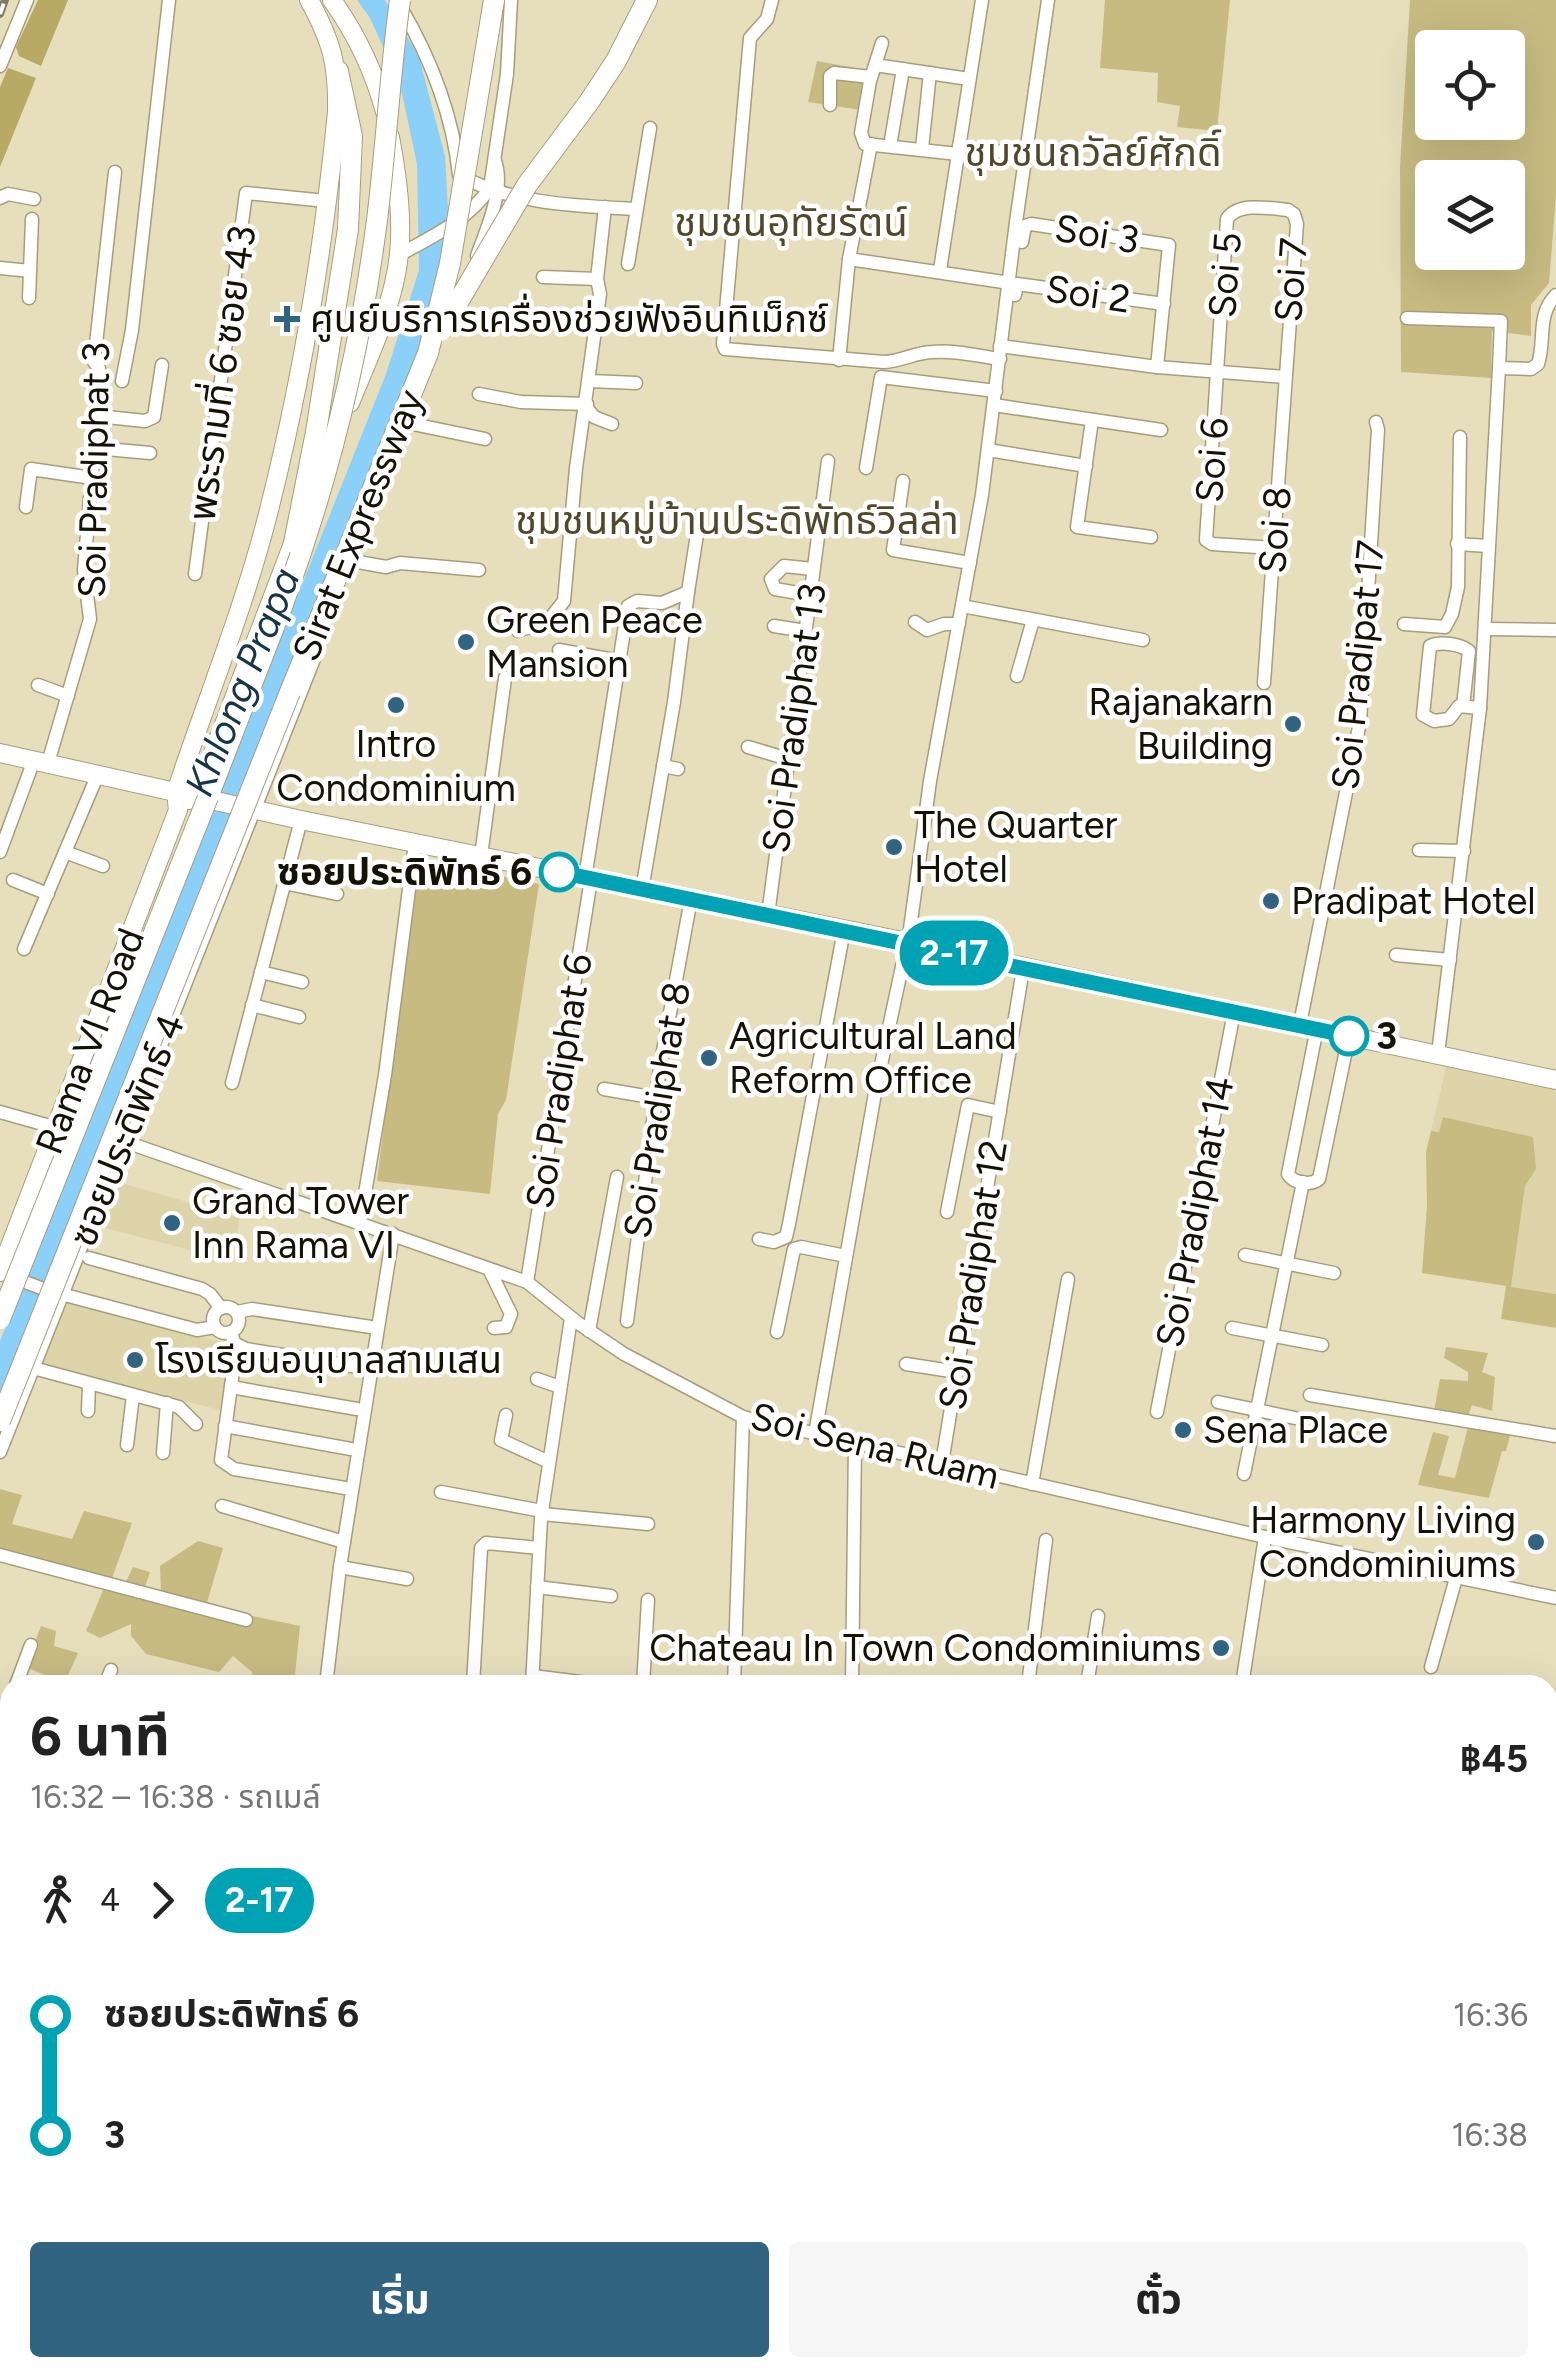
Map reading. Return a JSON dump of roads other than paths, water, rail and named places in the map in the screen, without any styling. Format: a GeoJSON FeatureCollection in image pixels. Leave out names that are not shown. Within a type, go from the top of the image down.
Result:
{"type":"FeatureCollection","features":[{"type":"Feature","properties":{"kind":"highway","name":"Sirat Expressway"},"geometry":{"type":"LineString","coordinates":[[0,1319],[282,604],[320,498],[348,393],[377,220],[398,0]]}},
{"type":"Feature","properties":{"kind":"highway","name":"Sirat Expressway"},"geometry":{"type":"LineString","coordinates":[[0,1420],[428,353],[453,244],[494,0]]}},
{"type":"Feature","properties":{"kind":"highway"},"geometry":{"type":"LineString","coordinates":[[428,353],[502,222],[616,61],[647,0]]}},
{"type":"Feature","properties":{"kind":"highway"},"geometry":{"type":"LineString","coordinates":[[282,604],[316,432],[348,229],[352,136],[338,71]]}},
{"type":"Feature","properties":{"kind":"main road","name":"Rama VI Road"},"geometry":{"type":"LineString","coordinates":[[0,1272],[177,801],[269,512],[303,360],[326,200],[338,71],[325,29],[309,0]]}},
{"type":"Feature","properties":{"kind":"main road"},"geometry":{"type":"LineString","coordinates":[[205,798],[267,606],[371,350],[406,251],[386,113],[377,81],[332,0]]}},
{"type":"Feature","properties":{"kind":"main road"},"geometry":{"type":"LineString","coordinates":[[0,753],[98,774],[177,801],[205,798],[1556,1080]]}},
{"type":"Feature","properties":{"kind":"street"},"geometry":{"type":"LineString","coordinates":[[0,66],[27,0]]}},
{"type":"Feature","properties":{"kind":"street"},"geometry":{"type":"LineString","coordinates":[[122,381],[132,330],[170,0]]}},
{"type":"Feature","properties":{"kind":"street"},"geometry":{"type":"LineString","coordinates":[[398,0],[426,50],[456,149],[459,175],[494,189],[554,203],[636,209]]}},
{"type":"Feature","properties":{"kind":"street","name":"ซอยประดิพัทธ์ 4"},"geometry":{"type":"LineString","coordinates":[[0,1452],[247,807],[468,282],[494,189],[512,0]]}},
{"type":"Feature","properties":{"kind":"street"},"geometry":{"type":"LineString","coordinates":[[772,0],[767,19],[750,38],[722,344],[726,349],[839,360],[903,361],[938,352],[1003,351],[1285,376]]}},
{"type":"Feature","properties":{"kind":"street"},"geometry":{"type":"LineString","coordinates":[[940,270],[982,0]]}},
{"type":"Feature","properties":{"kind":"street"},"geometry":{"type":"LineString","coordinates":[[815,1434],[875,1092],[907,942],[930,781],[970,563],[1013,283],[1025,155],[1048,0]]}},
{"type":"Feature","properties":{"kind":"street"},"geometry":{"type":"LineString","coordinates":[[882,43],[861,133],[865,144],[1025,155]]}},
{"type":"Feature","properties":{"kind":"street"},"geometry":{"type":"LineString","coordinates":[[830,105],[830,76],[834,73],[903,69],[970,79]]}},
{"type":"Feature","properties":{"kind":"street"},"geometry":{"type":"LineString","coordinates":[[890,146],[903,69]]}},
{"type":"Feature","properties":{"kind":"street"},"geometry":{"type":"LineString","coordinates":[[922,148],[930,73]]}},
{"type":"Feature","properties":{"kind":"street"},"geometry":{"type":"LineString","coordinates":[[628,264],[650,128]]}},
{"type":"Feature","properties":{"kind":"street"},"geometry":{"type":"LineString","coordinates":[[839,360],[850,260],[871,144]]}},
{"type":"Feature","properties":{"kind":"street","name":"Soi Pradiphat 3"},"geometry":{"type":"LineString","coordinates":[[0,850],[68,696],[90,619],[84,570],[97,416],[99,368],[94,362],[115,172]]}},
{"type":"Feature","properties":{"kind":"street"},"geometry":{"type":"LineString","coordinates":[[406,251],[468,214],[494,189]]}},
{"type":"Feature","properties":{"kind":"street","name":"พระรามที่ 6 ซอย 43"},"geometry":{"type":"LineString","coordinates":[[195,574],[246,193],[326,200]]}},
{"type":"Feature","properties":{"kind":"street"},"geometry":{"type":"LineString","coordinates":[[0,198],[8,194],[34,198]]}},
{"type":"Feature","properties":{"kind":"street"},"geometry":{"type":"LineString","coordinates":[[518,631],[548,620],[564,601],[576,468],[600,294],[597,279],[605,207]]}},
{"type":"Feature","properties":{"kind":"street","name":"Soi 5"},"geometry":{"type":"LineString","coordinates":[[1219,371],[1227,219],[1239,208],[1264,209]]}},
{"type":"Feature","properties":{"kind":"street","name":"Soi 7"},"geometry":{"type":"LineString","coordinates":[[1264,209],[1288,210],[1297,224],[1285,376]]}},
{"type":"Feature","properties":{"kind":"street"},"geometry":{"type":"LineString","coordinates":[[29,298],[32,218]]}},
{"type":"Feature","properties":{"kind":"street","name":"Soi 3"},"geometry":{"type":"LineString","coordinates":[[1013,283],[1025,226],[1169,245],[1164,304]]}},
{"type":"Feature","properties":{"kind":"street","name":"Soi 2"},"geometry":{"type":"LineString","coordinates":[[850,260],[1164,304]]}},
{"type":"Feature","properties":{"kind":"street"},"geometry":{"type":"LineString","coordinates":[[0,268],[30,271]]}},
{"type":"Feature","properties":{"kind":"street"},"geometry":{"type":"LineString","coordinates":[[543,277],[597,279]]}},
{"type":"Feature","properties":{"kind":"street"},"geometry":{"type":"LineString","coordinates":[[1499,368],[1531,369],[1538,364],[1542,318],[1547,304],[1556,296]]}},
{"type":"Feature","properties":{"kind":"street"},"geometry":{"type":"LineString","coordinates":[[1157,367],[1164,304]]}},
{"type":"Feature","properties":{"kind":"street"},"geometry":{"type":"LineString","coordinates":[[1407,318],[1501,322],[1480,708],[1438,1054]]}},
{"type":"Feature","properties":{"kind":"street"},"geometry":{"type":"LineString","coordinates":[[97,416],[145,421],[154,417],[162,365]]}},
{"type":"Feature","properties":{"kind":"street","name":"Soi 6"},"geometry":{"type":"LineString","coordinates":[[1219,371],[1206,540],[1212,544],[1274,548]]}},
{"type":"Feature","properties":{"kind":"street","name":"Soi 8"},"geometry":{"type":"LineString","coordinates":[[1264,683],[1285,376]]}},
{"type":"Feature","properties":{"kind":"street"},"geometry":{"type":"LineString","coordinates":[[866,468],[880,377],[1092,420],[1162,430]]}},
{"type":"Feature","properties":{"kind":"street"},"geometry":{"type":"LineString","coordinates":[[590,380],[636,383]]}},
{"type":"Feature","properties":{"kind":"street"},"geometry":{"type":"LineString","coordinates":[[480,394],[521,402],[586,406]]}},
{"type":"Feature","properties":{"kind":"street"},"geometry":{"type":"LineString","coordinates":[[586,406],[594,418],[612,424]]}},
{"type":"Feature","properties":{"kind":"street"},"geometry":{"type":"LineString","coordinates":[[1092,420],[1076,527],[1152,538]]}},
{"type":"Feature","properties":{"kind":"street"},"geometry":{"type":"LineString","coordinates":[[408,422],[485,439]]}},
{"type":"Feature","properties":{"kind":"street","name":"Soi Pradipat 17"},"geometry":{"type":"LineString","coordinates":[[1303,1182],[1288,1174],[1308,1026],[1360,722],[1376,422]]}},
{"type":"Feature","properties":{"kind":"street"},"geometry":{"type":"LineString","coordinates":[[1404,624],[1447,626],[1458,587],[1460,438]]}},
{"type":"Feature","properties":{"kind":"street"},"geometry":{"type":"LineString","coordinates":[[94,448],[150,453]]}},
{"type":"Feature","properties":{"kind":"street"},"geometry":{"type":"LineString","coordinates":[[988,450],[1086,466]]}},
{"type":"Feature","properties":{"kind":"street","name":"Soi Pradiphat 13"},"geometry":{"type":"LineString","coordinates":[[768,915],[828,461]]}},
{"type":"Feature","properties":{"kind":"street"},"geometry":{"type":"LineString","coordinates":[[26,507],[31,468],[92,478]]}},
{"type":"Feature","properties":{"kind":"street"},"geometry":{"type":"LineString","coordinates":[[903,481],[894,550],[970,563]]}},
{"type":"Feature","properties":{"kind":"street"},"geometry":{"type":"LineString","coordinates":[[642,890],[700,514]]}},
{"type":"Feature","properties":{"kind":"street"},"geometry":{"type":"LineString","coordinates":[[858,522],[896,528]]}},
{"type":"Feature","properties":{"kind":"street"},"geometry":{"type":"LineString","coordinates":[[1456,544],[1488,546]]}},
{"type":"Feature","properties":{"kind":"street"},"geometry":{"type":"LineString","coordinates":[[353,560],[386,567],[400,563],[479,570]]}},
{"type":"Feature","properties":{"kind":"street"},"geometry":{"type":"LineString","coordinates":[[798,593],[775,589],[771,580],[784,566],[813,568]]}},
{"type":"Feature","properties":{"kind":"street","name":"Soi Pradiphat 6"},"geometry":{"type":"LineString","coordinates":[[527,1282],[628,606],[636,601],[666,602],[688,592]]}},
{"type":"Feature","properties":{"kind":"street"},"geometry":{"type":"LineString","coordinates":[[962,606],[1143,640]]}},
{"type":"Feature","properties":{"kind":"street"},"geometry":{"type":"LineString","coordinates":[[1017,676],[1033,620]]}},
{"type":"Feature","properties":{"kind":"street"},"geometry":{"type":"LineString","coordinates":[[915,622],[927,630],[959,624]]}},
{"type":"Feature","properties":{"kind":"street"},"geometry":{"type":"LineString","coordinates":[[774,626],[805,631]]}},
{"type":"Feature","properties":{"kind":"street"},"geometry":{"type":"LineString","coordinates":[[1486,629],[1556,630]]}},
{"type":"Feature","properties":{"kind":"street"},"geometry":{"type":"LineString","coordinates":[[1463,706],[1468,651],[1462,646],[1430,646],[1423,715],[1434,721],[1449,720],[1456,715],[1456,708],[1480,708]]}},
{"type":"Feature","properties":{"kind":"street"},"geometry":{"type":"LineString","coordinates":[[559,650],[620,661]]}},
{"type":"Feature","properties":{"kind":"street"},"geometry":{"type":"LineString","coordinates":[[481,856],[505,678]]}},
{"type":"Feature","properties":{"kind":"street"},"geometry":{"type":"LineString","coordinates":[[38,685],[68,696]]}},
{"type":"Feature","properties":{"kind":"street"},"geometry":{"type":"LineString","coordinates":[[748,747],[788,758]]}},
{"type":"Feature","properties":{"kind":"street"},"geometry":{"type":"LineString","coordinates":[[663,766],[678,769]]}},
{"type":"Feature","properties":{"kind":"street"},"geometry":{"type":"LineString","coordinates":[[24,949],[98,774]]}},
{"type":"Feature","properties":{"kind":"street"},"geometry":{"type":"LineString","coordinates":[[232,1083],[301,820]]}},
{"type":"Feature","properties":{"kind":"street"},"geometry":{"type":"LineString","coordinates":[[360,1223],[385,1075],[414,843]]}},
{"type":"Feature","properties":{"kind":"street"},"geometry":{"type":"LineString","coordinates":[[1419,850],[1464,851]]}},
{"type":"Feature","properties":{"kind":"street"},"geometry":{"type":"LineString","coordinates":[[65,852],[103,866]]}},
{"type":"Feature","properties":{"kind":"street"},"geometry":{"type":"LineString","coordinates":[[13,880],[48,894]]}},
{"type":"Feature","properties":{"kind":"street"},"geometry":{"type":"LineString","coordinates":[[284,883],[337,894]]}},
{"type":"Feature","properties":{"kind":"street","name":"Soi Pradiphat 8"},"geometry":{"type":"LineString","coordinates":[[627,1320],[656,1098],[691,899]]}},
{"type":"Feature","properties":{"kind":"street"},"geometry":{"type":"LineString","coordinates":[[758,1239],[786,1237],[844,930]]}},
{"type":"Feature","properties":{"kind":"street"},"geometry":{"type":"LineString","coordinates":[[1396,956],[1450,960]]}},
{"type":"Feature","properties":{"kind":"street","name":"Soi Pradiphat 12"},"geometry":{"type":"LineString","coordinates":[[942,1463],[1023,969]]}},
{"type":"Feature","properties":{"kind":"street"},"geometry":{"type":"LineString","coordinates":[[261,972],[302,982]]}},
{"type":"Feature","properties":{"kind":"street"},"geometry":{"type":"LineString","coordinates":[[252,1005],[299,1017]]}},
{"type":"Feature","properties":{"kind":"street","name":"Soi Pradiphat 14"},"geometry":{"type":"LineString","coordinates":[[1156,1412],[1234,1012]]}},
{"type":"Feature","properties":{"kind":"street"},"geometry":{"type":"LineString","coordinates":[[1244,1474],[1303,1182],[1319,1179],[1349,1036]]}},
{"type":"Feature","properties":{"kind":"street"},"geometry":{"type":"LineString","coordinates":[[604,1089],[656,1098]]}},
{"type":"Feature","properties":{"kind":"street"},"geometry":{"type":"LineString","coordinates":[[947,1212],[968,1105],[1000,1112]]}},
{"type":"Feature","properties":{"kind":"street"},"geometry":{"type":"LineString","coordinates":[[0,1112],[57,1128]]}},
{"type":"Feature","properties":{"kind":"street","name":"Soi Sena Ruam"},"geometry":{"type":"LineString","coordinates":[[122,1141],[527,1282],[624,1354],[743,1418],[1265,1537],[1556,1598]]}},
{"type":"Feature","properties":{"kind":"street"},"geometry":{"type":"LineString","coordinates":[[589,1331],[617,1178]]}},
{"type":"Feature","properties":{"kind":"street"},"geometry":{"type":"LineString","coordinates":[[327,1675],[340,1568],[393,1234]]}},
{"type":"Feature","properties":{"kind":"street"},"geometry":{"type":"LineString","coordinates":[[777,1332],[794,1249],[801,1246],[846,1256]]}},
{"type":"Feature","properties":{"kind":"street"},"geometry":{"type":"LineString","coordinates":[[1244,1256],[1334,1273]]}},
{"type":"Feature","properties":{"kind":"street"},"geometry":{"type":"LineString","coordinates":[[88,1258],[202,1290],[221,1308]]}},
{"type":"Feature","properties":{"kind":"street"},"geometry":{"type":"LineString","coordinates":[[489,1269],[511,1314],[506,1327],[494,1328]]}},
{"type":"Feature","properties":{"kind":"street"},"geometry":{"type":"LineString","coordinates":[[0,1272],[46,1290],[197,1330],[215,1327]]}},
{"type":"Feature","properties":{"kind":"street"},"geometry":{"type":"LineString","coordinates":[[1032,1484],[1068,1279]]}},
{"type":"Feature","properties":{"kind":"street"},"geometry":{"type":"LineString","coordinates":[[344,1488],[225,1465],[221,1454],[234,1338],[239,1324],[230,1307],[221,1308],[213,1317],[220,1332],[234,1338],[246,1349],[364,1368]]}},
{"type":"Feature","properties":{"kind":"street"},"geometry":{"type":"LineString","coordinates":[[236,1312],[252,1309],[371,1327]]}},
{"type":"Feature","properties":{"kind":"street"},"geometry":{"type":"LineString","coordinates":[[532,1675],[542,1512],[571,1318]]}},
{"type":"Feature","properties":{"kind":"street"},"geometry":{"type":"LineString","coordinates":[[1232,1328],[1322,1345]]}},
{"type":"Feature","properties":{"kind":"street"},"geometry":{"type":"LineString","coordinates":[[906,1364],[956,1372]]}},
{"type":"Feature","properties":{"kind":"street"},"geometry":{"type":"LineString","coordinates":[[33,1368],[167,1403],[196,1424]]}},
{"type":"Feature","properties":{"kind":"street"},"geometry":{"type":"LineString","coordinates":[[538,1379],[560,1387]]}},
{"type":"Feature","properties":{"kind":"street"},"geometry":{"type":"LineString","coordinates":[[88,1384],[88,1411]]}},
{"type":"Feature","properties":{"kind":"street"},"geometry":{"type":"LineString","coordinates":[[231,1387],[358,1409]]}},
{"type":"Feature","properties":{"kind":"street"},"geometry":{"type":"LineString","coordinates":[[127,1445],[132,1394]]}},
{"type":"Feature","properties":{"kind":"street"},"geometry":{"type":"LineString","coordinates":[[1310,1395],[1556,1436]]}},
{"type":"Feature","properties":{"kind":"street"},"geometry":{"type":"LineString","coordinates":[[1218,1402],[1296,1418]]}},
{"type":"Feature","properties":{"kind":"street"},"geometry":{"type":"LineString","coordinates":[[163,1453],[167,1403]]}},
{"type":"Feature","properties":{"kind":"street"},"geometry":{"type":"LineString","coordinates":[[506,1415],[502,1440],[550,1462]]}},
{"type":"Feature","properties":{"kind":"street"},"geometry":{"type":"LineString","coordinates":[[734,1675],[743,1418]]}},
{"type":"Feature","properties":{"kind":"street"},"geometry":{"type":"LineString","coordinates":[[225,1426],[351,1448]]}},
{"type":"Feature","properties":{"kind":"street"},"geometry":{"type":"LineString","coordinates":[[852,1675],[856,1443]]}},
{"type":"Feature","properties":{"kind":"street"},"geometry":{"type":"LineString","coordinates":[[440,1492],[542,1512],[648,1524]]}},
{"type":"Feature","properties":{"kind":"street"},"geometry":{"type":"LineString","coordinates":[[222,1506],[344,1542]]}},
{"type":"Feature","properties":{"kind":"street"},"geometry":{"type":"LineString","coordinates":[[1244,1675],[1265,1537]]}},
{"type":"Feature","properties":{"kind":"street"},"geometry":{"type":"LineString","coordinates":[[1029,1675],[1046,1540]]}},
{"type":"Feature","properties":{"kind":"street"},"geometry":{"type":"LineString","coordinates":[[474,1675],[481,1548],[486,1543],[540,1548]]}},
{"type":"Feature","properties":{"kind":"street"},"geometry":{"type":"LineString","coordinates":[[0,1554],[246,1620]]}},
{"type":"Feature","properties":{"kind":"street"},"geometry":{"type":"LineString","coordinates":[[340,1568],[407,1579]]}},
{"type":"Feature","properties":{"kind":"street"},"geometry":{"type":"LineString","coordinates":[[1432,1668],[1456,1578]]}},
{"type":"Feature","properties":{"kind":"street"},"geometry":{"type":"LineString","coordinates":[[538,1586],[610,1596]]}},
{"type":"Feature","properties":{"kind":"street"},"geometry":{"type":"LineString","coordinates":[[644,1675],[648,1600]]}},
{"type":"Feature","properties":{"kind":"street"},"geometry":{"type":"LineString","coordinates":[[1089,1675],[1098,1616]]}},
{"type":"Feature","properties":{"kind":"street"},"geometry":{"type":"LineString","coordinates":[[20,1675],[31,1645]]}},
{"type":"Feature","properties":{"kind":"street"},"geometry":{"type":"LineString","coordinates":[[109,1675],[111,1670]]}},
{"type":"Feature","properties":{"kind":"water"},"geometry":{"type":"Polygon","coordinates":[[[357,0],[385,0],[419,57],[445,156],[449,227],[410,384],[0,1409],[0,1341],[386,374],[419,270],[417,164],[400,84],[370,18],[357,0]]]}},
{"type":"Feature","properties":{"kind":"railway"},"geometry":{"type":"LineString","coordinates":[[0,14],[5,0]]}},
{"type":"Feature","properties":{"kind":"place","name":"ศูนย์บริการเครื่องช่วยฟังอินทิเม็กซ์"},"geometry":{"type":"Point","coordinates":[287,319]}},
{"type":"Feature","properties":{"kind":"place","name":"Green Peace Mansion"},"geometry":{"type":"Point","coordinates":[466,642]}},
{"type":"Feature","properties":{"kind":"place","name":"Intro Condominium"},"geometry":{"type":"Point","coordinates":[396,705]}},
{"type":"Feature","properties":{"kind":"place","name":"Rajanakarn Building"},"geometry":{"type":"Point","coordinates":[1293,724]}},
{"type":"Feature","properties":{"kind":"place","name":"The Quarter Hotel"},"geometry":{"type":"Point","coordinates":[894,847]}},
{"type":"Feature","properties":{"kind":"place","name":"ซอยประดิพัทธ์ 6"},"geometry":{"type":"Point","coordinates":[559,872]}},
{"type":"Feature","properties":{"kind":"place","name":"Pradipat Hotel"},"geometry":{"type":"Point","coordinates":[1271,901]}},
{"type":"Feature","properties":{"kind":"place","name":"3"},"geometry":{"type":"Point","coordinates":[1349,1036]}},
{"type":"Feature","properties":{"kind":"place","name":"Agricultural Land Reform Office"},"geometry":{"type":"Point","coordinates":[709,1058]}},
{"type":"Feature","properties":{"kind":"place","name":"Grand Tower Inn Rama VI"},"geometry":{"type":"Point","coordinates":[172,1223]}},
{"type":"Feature","properties":{"kind":"place","name":"โรงเรียนอนุบาลสามเสน"},"geometry":{"type":"Point","coordinates":[135,1360]}},
{"type":"Feature","properties":{"kind":"place","name":"Sena Place"},"geometry":{"type":"Point","coordinates":[1183,1430]}},
{"type":"Feature","properties":{"kind":"place","name":"Harmony Living Condominiums"},"geometry":{"type":"Point","coordinates":[1536,1542]}},
{"type":"Feature","properties":{"kind":"place","name":"Chateau In Town Condominiums"},"geometry":{"type":"Point","coordinates":[1221,1648]}},
{"type":"Feature","properties":{"kind":"district","name":"ชุมชนถวัลย์ศักดิ์"},"geometry":{"type":"Point","coordinates":[1093,152]}},
{"type":"Feature","properties":{"kind":"district","name":"ชุมชนอุทัยรัตน์"},"geometry":{"type":"Point","coordinates":[791,222]}},
{"type":"Feature","properties":{"kind":"district","name":"ชุมชนหมู่บ้านประดิพัทธ์วิลล่า"},"geometry":{"type":"Point","coordinates":[737,520]}},
{"type":"Feature","properties":{"kind":"water label","name":"Khlong Prapa"},"geometry":{"type":"Point","coordinates":[242,682]}}]}
